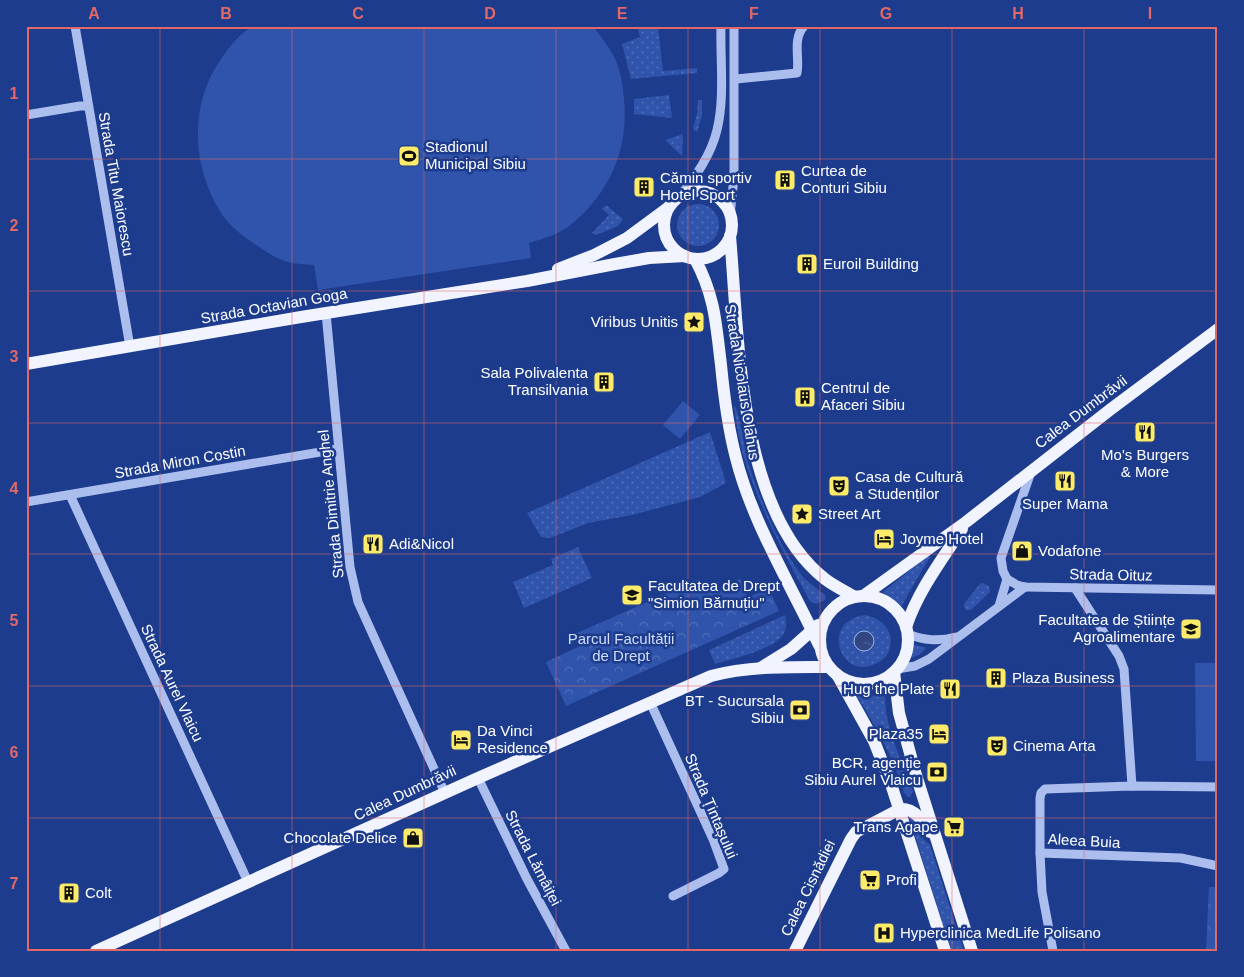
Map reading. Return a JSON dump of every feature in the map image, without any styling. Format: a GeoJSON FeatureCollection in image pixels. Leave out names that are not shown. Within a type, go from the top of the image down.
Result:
{"type":"FeatureCollection","features":[{"type":"Feature","properties":{"kind":"main road"},"geometry":{"type":"LineString","coordinates":[[694,192],[709,194],[722,202],[730,215],[730,236],[716,254],[703,259],[690,258],[678,252],[667,240],[664,223],[669,208],[680,196],[694,192]]}},
{"type":"Feature","properties":{"kind":"main road","name":"Strada Octavian Goga"},"geometry":{"type":"LineString","coordinates":[[527,281],[594,255],[627,238],[669,208]]}},
{"type":"Feature","properties":{"kind":"main road","name":"Strada Nicolaus Olahus"},"geometry":{"type":"LineString","coordinates":[[730,236],[734,304],[746,409],[754,448],[762,474],[775,509],[788,534],[806,560],[826,580],[859,596]]}},
{"type":"Feature","properties":{"kind":"main road","name":"Strada Octavian Goga"},"geometry":{"type":"LineString","coordinates":[[26,364],[527,281],[649,258],[690,258]]}},
{"type":"Feature","properties":{"kind":"main road","name":"Strada Nicolaus Olahus"},"geometry":{"type":"LineString","coordinates":[[690,258],[704,274],[714,304],[728,418],[741,478],[757,519],[820,645]]}},
{"type":"Feature","properties":{"kind":"main road","name":"Calea Dumbrăvii"},"geometry":{"type":"LineString","coordinates":[[859,596],[966,522],[1218,329]]}},
{"type":"Feature","properties":{"kind":"main road","name":"Calea Dumbrăvii"},"geometry":{"type":"LineString","coordinates":[[907,631],[913,608],[923,587],[966,522]]}},
{"type":"Feature","properties":{"kind":"main road"},"geometry":{"type":"LineString","coordinates":[[859,596],[886,602],[898,613],[907,631],[907,649],[902,663],[896,671],[880,681],[863,684],[846,681],[834,672],[824,661],[820,645],[824,620],[834,607],[840,602],[859,596]]}},
{"type":"Feature","properties":{"kind":"main road","name":"Calea Dumbrăvii"},"geometry":{"type":"LineString","coordinates":[[760,668],[791,649],[824,620]]}},
{"type":"Feature","properties":{"kind":"main road","name":"Calea Dumbrăvii"},"geometry":{"type":"LineString","coordinates":[[96,951],[478,778],[711,676],[728,671],[760,668],[834,672]]}},
{"type":"Feature","properties":{"kind":"main road"},"geometry":{"type":"LineString","coordinates":[[896,671],[902,726],[972,951]]}},
{"type":"Feature","properties":{"kind":"main road"},"geometry":{"type":"LineString","coordinates":[[834,672],[874,741],[900,809],[945,951]]}},
{"type":"Feature","properties":{"kind":"main road"},"geometry":{"type":"LineString","coordinates":[[900,809],[909,810],[919,817],[937,842]]}},
{"type":"Feature","properties":{"kind":"main road","name":"Calea Cisnădiei"},"geometry":{"type":"LineString","coordinates":[[795,951],[856,832],[900,809]]}},
{"type":"Feature","properties":{"kind":"street","name":"Strada Titu Maiorescu"},"geometry":{"type":"LineString","coordinates":[[75,26],[130,347]]}},
{"type":"Feature","properties":{"kind":"street"},"geometry":{"type":"LineString","coordinates":[[680,196],[702,167],[717,132],[720,108],[721,26]]}},
{"type":"Feature","properties":{"kind":"street"},"geometry":{"type":"LineString","coordinates":[[730,215],[734,178],[736,79],[734,26]]}},
{"type":"Feature","properties":{"kind":"street"},"geometry":{"type":"LineString","coordinates":[[736,79],[797,73],[797,42],[799,33],[804,26]]}},
{"type":"Feature","properties":{"kind":"street"},"geometry":{"type":"LineString","coordinates":[[26,115],[88,106]]}},
{"type":"Feature","properties":{"kind":"street","name":"Strada Dimitrie Anghel"},"geometry":{"type":"LineString","coordinates":[[326,313],[350,567],[358,602],[445,793]]}},
{"type":"Feature","properties":{"kind":"street","name":"Strada Miron Costin"},"geometry":{"type":"LineString","coordinates":[[26,502],[338,449]]}},
{"type":"Feature","properties":{"kind":"street"},"geometry":{"type":"LineString","coordinates":[[999,606],[1007,579],[1003,571],[1001,558],[1032,470]]}},
{"type":"Feature","properties":{"kind":"street","name":"Strada Aurel Vlaicu"},"geometry":{"type":"LineString","coordinates":[[70,495],[248,882]]}},
{"type":"Feature","properties":{"kind":"street","name":"Strada Oituz"},"geometry":{"type":"LineString","coordinates":[[1007,579],[1025,587],[1218,590]]}},
{"type":"Feature","properties":{"kind":"street"},"geometry":{"type":"LineString","coordinates":[[896,671],[920,664],[1025,587]]}},
{"type":"Feature","properties":{"kind":"street"},"geometry":{"type":"LineString","coordinates":[[1075,588],[1119,656],[1124,669],[1132,786]]}},
{"type":"Feature","properties":{"kind":"street"},"geometry":{"type":"LineString","coordinates":[[907,631],[935,641],[961,635]]}},
{"type":"Feature","properties":{"kind":"street","name":"Strada Țintașului"},"geometry":{"type":"LineString","coordinates":[[650,702],[724,869],[673,896]]}},
{"type":"Feature","properties":{"kind":"street","name":"Strada Lămâiței"},"geometry":{"type":"LineString","coordinates":[[478,778],[527,879],[566,951]]}},
{"type":"Feature","properties":{"kind":"street","name":"Aleea Buia"},"geometry":{"type":"LineString","coordinates":[[1218,787],[1132,786],[1045,789],[1041,793],[1040,798],[1040,853],[1181,858],[1218,866]]}},
{"type":"Feature","properties":{"kind":"street"},"geometry":{"type":"LineString","coordinates":[[1040,853],[1042,892],[1053,951]]}},
{"type":"Feature","properties":{"kind":"green space","name":"Stadionul Municipal Sibiu"},"geometry":{"type":"Polygon","coordinates":[[[253,26],[593,26],[614,57],[623,90],[625,118],[623,136],[613,170],[595,201],[568,227],[554,235],[529,243],[531,258],[318,290],[314,265],[291,263],[277,258],[250,241],[234,228],[221,213],[212,196],[200,159],[199,120],[208,82],[228,49],[237,38],[253,26]]]}},
{"type":"Feature","properties":{"kind":"green space"},"geometry":{"type":"Polygon","coordinates":[[[637,26],[662,26],[658,27],[663,71],[697,68],[697,73],[631,79],[622,44],[640,37],[637,26]]]}},
{"type":"Feature","properties":{"kind":"green space"},"geometry":{"type":"Polygon","coordinates":[[[669,95],[672,118],[634,114],[634,99],[669,95]]]}},
{"type":"Feature","properties":{"kind":"green space"},"geometry":{"type":"Polygon","coordinates":[[[698,100],[702,100],[702,116],[697,132],[693,129],[698,100]]]}},
{"type":"Feature","properties":{"kind":"green space"},"geometry":{"type":"Polygon","coordinates":[[[683,134],[682,156],[665,140],[683,134]]]}},
{"type":"Feature","properties":{"kind":"green space"},"geometry":{"type":"Polygon","coordinates":[[[698,204],[713,210],[719,225],[713,240],[698,246],[683,240],[677,225],[683,210],[698,204]]]}},
{"type":"Feature","properties":{"kind":"green space"},"geometry":{"type":"Polygon","coordinates":[[[606,205],[623,219],[618,226],[596,235],[592,233],[609,215],[602,209],[606,205]]]}},
{"type":"Feature","properties":{"kind":"green space"},"geometry":{"type":"Polygon","coordinates":[[[683,401],[700,415],[680,439],[663,425],[683,401]]]}},
{"type":"Feature","properties":{"kind":"green space"},"geometry":{"type":"Polygon","coordinates":[[[735,406],[748,462],[758,491],[779,539],[796,568],[805,579],[826,596],[825,600],[816,604],[810,601],[797,578],[758,498],[742,450],[735,406]]]}},
{"type":"Feature","properties":{"kind":"green space"},"geometry":{"type":"Polygon","coordinates":[[[710,432],[726,483],[700,497],[632,515],[588,523],[550,538],[541,537],[527,513],[710,432]]]}},
{"type":"Feature","properties":{"kind":"green space"},"geometry":{"type":"Polygon","coordinates":[[[578,547],[592,578],[524,608],[513,582],[553,565],[551,559],[578,547]]]}},
{"type":"Feature","properties":{"kind":"green space"},"geometry":{"type":"Polygon","coordinates":[[[929,555],[931,556],[899,608],[883,592],[929,555]]]}},
{"type":"Feature","properties":{"kind":"green space","name":"Parcul Facultății de Drept"},"geometry":{"type":"Polygon","coordinates":[[[699,579],[706,594],[740,579],[748,597],[769,589],[779,611],[566,706],[546,662],[580,646],[575,634],[699,579]]]}},
{"type":"Feature","properties":{"kind":"green space"},"geometry":{"type":"Polygon","coordinates":[[[982,583],[989,586],[990,592],[971,610],[966,610],[964,604],[982,583]]]}},
{"type":"Feature","properties":{"kind":"green space"},"geometry":{"type":"Polygon","coordinates":[[[785,615],[785,631],[774,643],[754,652],[715,664],[709,650],[785,615]]]}},
{"type":"Feature","properties":{"kind":"green space"},"geometry":{"type":"Polygon","coordinates":[[[865,615],[877,619],[886,627],[891,638],[891,644],[888,653],[881,661],[863,667],[853,664],[845,658],[840,648],[839,638],[842,628],[851,620],[865,615]]]}},
{"type":"Feature","properties":{"kind":"green space"},"geometry":{"type":"Polygon","coordinates":[[[911,644],[926,648],[919,655],[910,658],[908,655],[911,644]]]}},
{"type":"Feature","properties":{"kind":"green space"},"geometry":{"type":"Polygon","coordinates":[[[1195,663],[1218,663],[1218,761],[1196,761],[1195,663]]]}},
{"type":"Feature","properties":{"kind":"green space"},"geometry":{"type":"Polygon","coordinates":[[[883,692],[885,694],[887,719],[894,743],[913,791],[910,797],[904,793],[890,755],[857,696],[859,694],[874,696],[883,692]]]}},
{"type":"Feature","properties":{"kind":"green space"},"geometry":{"type":"Polygon","coordinates":[[[909,816],[915,820],[921,837],[930,845],[964,951],[951,951],[909,816]]]}},
{"type":"Feature","properties":{"kind":"green space"},"geometry":{"type":"Polygon","coordinates":[[[1209,887],[1218,887],[1218,951],[1206,951],[1209,887]]]}},
{"type":"Feature","properties":{"kind":"water"},"geometry":{"type":"Polygon","coordinates":[[[864,631],[871,634],[874,641],[871,648],[864,651],[857,648],[854,641],[857,634],[864,631]]]}},
{"type":"Feature","properties":{"kind":"place","name":"Stadionul Municipal Sibiu"},"geometry":{"type":"Point","coordinates":[409,156]}},
{"type":"Feature","properties":{"kind":"place","name":"Curtea de Conturi Sibiu"},"geometry":{"type":"Point","coordinates":[785,180]}},
{"type":"Feature","properties":{"kind":"place","name":"Cămin sportiv Hotel Sport"},"geometry":{"type":"Point","coordinates":[644,187]}},
{"type":"Feature","properties":{"kind":"place","name":"Euroil Building"},"geometry":{"type":"Point","coordinates":[807,264]}},
{"type":"Feature","properties":{"kind":"place","name":"Viribus Unitis"},"geometry":{"type":"Point","coordinates":[694,322]}},
{"type":"Feature","properties":{"kind":"place","name":"Sala Polivalenta Transilvania"},"geometry":{"type":"Point","coordinates":[604,382]}},
{"type":"Feature","properties":{"kind":"place","name":"Centrul de Afaceri Sibiu"},"geometry":{"type":"Point","coordinates":[805,397]}},
{"type":"Feature","properties":{"kind":"place","name":"Mo's Burgers & More"},"geometry":{"type":"Point","coordinates":[1145,432]}},
{"type":"Feature","properties":{"kind":"place","name":"Super Mama"},"geometry":{"type":"Point","coordinates":[1065,481]}},
{"type":"Feature","properties":{"kind":"place","name":"Casa de Cultură a Studenților"},"geometry":{"type":"Point","coordinates":[839,486]}},
{"type":"Feature","properties":{"kind":"place","name":"Street Art"},"geometry":{"type":"Point","coordinates":[802,514]}},
{"type":"Feature","properties":{"kind":"place","name":"Joyme Hotel"},"geometry":{"type":"Point","coordinates":[884,539]}},
{"type":"Feature","properties":{"kind":"place","name":"Adi&Nicol"},"geometry":{"type":"Point","coordinates":[373,544]}},
{"type":"Feature","properties":{"kind":"place","name":"Vodafone"},"geometry":{"type":"Point","coordinates":[1022,551]}},
{"type":"Feature","properties":{"kind":"place","name":"Facultatea de Drept \"Simion Bărnuțiu\""},"geometry":{"type":"Point","coordinates":[632,595]}},
{"type":"Feature","properties":{"kind":"place","name":"Facultatea de Științe Agroalimentare"},"geometry":{"type":"Point","coordinates":[1191,629]}},
{"type":"Feature","properties":{"kind":"place","name":"Plaza Business"},"geometry":{"type":"Point","coordinates":[996,678]}},
{"type":"Feature","properties":{"kind":"place","name":"Hug the Plate"},"geometry":{"type":"Point","coordinates":[950,689]}},
{"type":"Feature","properties":{"kind":"place","name":"BT - Sucursala Sibiu"},"geometry":{"type":"Point","coordinates":[800,710]}},
{"type":"Feature","properties":{"kind":"place","name":"Plaza35"},"geometry":{"type":"Point","coordinates":[939,734]}},
{"type":"Feature","properties":{"kind":"place","name":"Da Vinci Residence"},"geometry":{"type":"Point","coordinates":[461,740]}},
{"type":"Feature","properties":{"kind":"place","name":"Cinema Arta"},"geometry":{"type":"Point","coordinates":[997,746]}},
{"type":"Feature","properties":{"kind":"place","name":"BCR, agenție Sibiu Aurel Vlaicu"},"geometry":{"type":"Point","coordinates":[937,772]}},
{"type":"Feature","properties":{"kind":"place","name":"Trans Agape"},"geometry":{"type":"Point","coordinates":[954,827]}},
{"type":"Feature","properties":{"kind":"place","name":"Chocolate Delice"},"geometry":{"type":"Point","coordinates":[413,838]}},
{"type":"Feature","properties":{"kind":"place","name":"Profi"},"geometry":{"type":"Point","coordinates":[870,880]}},
{"type":"Feature","properties":{"kind":"place","name":"Colt"},"geometry":{"type":"Point","coordinates":[69,893]}},
{"type":"Feature","properties":{"kind":"place","name":"Hyperclinica MedLife Polisano"},"geometry":{"type":"Point","coordinates":[884,933]}}]}
